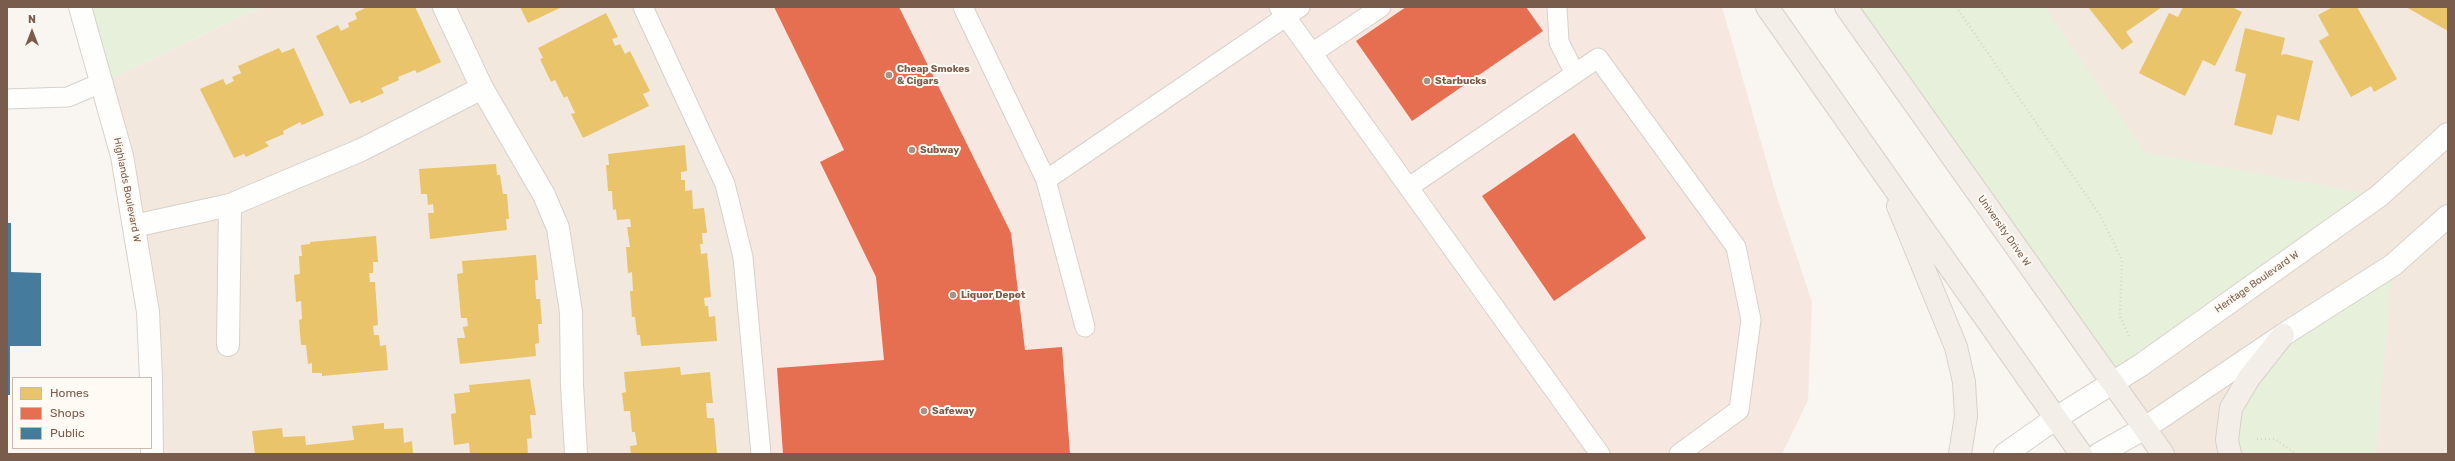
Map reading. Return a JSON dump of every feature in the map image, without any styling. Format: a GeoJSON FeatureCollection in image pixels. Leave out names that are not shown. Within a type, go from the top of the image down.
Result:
{"type":"FeatureCollection","features":[{"type":"Feature","properties":{"kind":"main road"},"geometry":{"type":"LineString","coordinates":[[1767,7],[1881,166],[2081,454]]}},
{"type":"Feature","properties":{"kind":"main road","name":"University Drive W"},"geometry":{"type":"LineString","coordinates":[[1846,7],[2163,454]]}},
{"type":"Feature","properties":{"kind":"main road"},"geometry":{"type":"LineString","coordinates":[[1881,166],[1956,348],[1964,382],[1966,416],[1960,454]]}},
{"type":"Feature","properties":{"kind":"main road"},"geometry":{"type":"LineString","coordinates":[[2228,447],[2231,408],[2249,378],[2283,335]]}},
{"type":"Feature","properties":{"kind":"street","name":"Highlands Boulevard W"},"geometry":{"type":"LineString","coordinates":[[80,7],[122,156],[148,312],[151,377]]}},
{"type":"Feature","properties":{"kind":"street"},"geometry":{"type":"LineString","coordinates":[[444,7],[482,88],[544,195],[558,228],[571,312],[572,385],[576,454]]}},
{"type":"Feature","properties":{"kind":"street"},"geometry":{"type":"LineString","coordinates":[[134,226],[230,205],[361,150],[482,88]]}},
{"type":"Feature","properties":{"kind":"street","name":"Heritage Boulevard W"},"geometry":{"type":"LineString","coordinates":[[2005,454],[2056,418],[2113,384],[2141,365],[2379,196],[2448,134]]}},
{"type":"Feature","properties":{"kind":"street"},"geometry":{"type":"LineString","coordinates":[[228,345],[230,205]]}},
{"type":"Feature","properties":{"kind":"street"},"geometry":{"type":"LineString","coordinates":[[2099,454],[2145,428],[2283,335],[2393,265],[2448,216]]}},
{"type":"Feature","properties":{"kind":"lane"},"geometry":{"type":"LineString","coordinates":[[642,7],[725,184],[743,257],[761,454]]}},
{"type":"Feature","properties":{"kind":"lane"},"geometry":{"type":"LineString","coordinates":[[964,7],[1046,180],[1085,327]]}},
{"type":"Feature","properties":{"kind":"lane"},"geometry":{"type":"LineString","coordinates":[[1312,53],[1381,7]]}},
{"type":"Feature","properties":{"kind":"lane"},"geometry":{"type":"LineString","coordinates":[[1557,7],[1559,42],[1575,74]]}},
{"type":"Feature","properties":{"kind":"lane"},"geometry":{"type":"LineString","coordinates":[[1046,180],[1289,10],[1312,53],[1600,454]]}},
{"type":"Feature","properties":{"kind":"lane"},"geometry":{"type":"LineString","coordinates":[[1409,187],[1598,58],[1736,247],[1751,320],[1739,410],[1679,454]]}},
{"type":"Feature","properties":{"kind":"lane"},"geometry":{"type":"LineString","coordinates":[[7,99],[68,98],[102,82]]}},
{"type":"Feature","properties":{"kind":"path"},"geometry":{"type":"LineString","coordinates":[[1956,7],[2100,215],[2122,260],[2120,316],[2141,365]]}},
{"type":"Feature","properties":{"kind":"path"},"geometry":{"type":"LineString","coordinates":[[2228,447],[2275,439],[2296,454]]}},
{"type":"Feature","properties":{"kind":"shaded area"},"geometry":{"type":"Polygon","coordinates":[[[262,7],[643,7],[725,184],[761,454],[152,454],[152,377],[148,377],[103,82],[262,7]]]}},
{"type":"Feature","properties":{"kind":"shaded area"},"geometry":{"type":"Polygon","coordinates":[[[643,7],[1722,7],[1778,201],[1812,302],[1808,400],[1782,454],[763,454],[725,185],[643,7]]]}},
{"type":"Feature","properties":{"kind":"shaded area"},"geometry":{"type":"Polygon","coordinates":[[[1847,7],[2448,7],[2448,454],[2166,454],[1847,7]]]}},
{"type":"Feature","properties":{"kind":"green space"},"geometry":{"type":"Polygon","coordinates":[[[80,7],[262,7],[103,82],[80,7]]]}},
{"type":"Feature","properties":{"kind":"green space"},"geometry":{"type":"Polygon","coordinates":[[[1847,7],[2045,7],[2146,153],[2379,196],[2117,382],[1847,7]]]}},
{"type":"Feature","properties":{"kind":"green space"},"geometry":{"type":"Polygon","coordinates":[[[2393,265],[2376,454],[2230,454],[2231,408],[2283,335],[2393,265]]]}},
{"type":"Feature","properties":{"kind":"building: Homes"},"geometry":{"type":"Polygon","coordinates":[[[367,7],[415,7],[441,62],[417,73],[415,70],[398,77],[399,80],[381,88],[384,93],[361,103],[360,100],[350,104],[316,36],[338,25],[341,31],[349,27],[348,23],[357,19],[355,13],[367,7]]]}},
{"type":"Feature","properties":{"kind":"building: Homes"},"geometry":{"type":"Polygon","coordinates":[[[520,7],[562,7],[528,23],[520,7]]]}},
{"type":"Feature","properties":{"kind":"building: Homes"},"geometry":{"type":"Polygon","coordinates":[[[2088,7],[2162,7],[2126,32],[2133,42],[2122,50],[2088,7]]]}},
{"type":"Feature","properties":{"kind":"building: Homes"},"geometry":{"type":"Polygon","coordinates":[[[2183,7],[2232,7],[2242,12],[2215,66],[2203,60],[2185,96],[2139,73],[2169,13],[2178,17],[2183,7]]]}},
{"type":"Feature","properties":{"kind":"building: Homes"},"geometry":{"type":"Polygon","coordinates":[[[2333,7],[2357,7],[2397,79],[2374,92],[2371,86],[2351,97],[2319,41],[2329,35],[2318,15],[2333,7]]]}},
{"type":"Feature","properties":{"kind":"building: Homes"},"geometry":{"type":"Polygon","coordinates":[[[2406,7],[2448,7],[2448,31],[2406,7]]]}},
{"type":"Feature","properties":{"kind":"building: Homes"},"geometry":{"type":"Polygon","coordinates":[[[606,13],[618,37],[612,39],[615,46],[620,44],[625,54],[630,51],[650,91],[643,94],[649,106],[583,138],[571,114],[575,113],[567,96],[564,98],[555,80],[551,82],[540,59],[543,58],[538,48],[606,13]]]}},
{"type":"Feature","properties":{"kind":"building: Homes"},"geometry":{"type":"Polygon","coordinates":[[[2245,28],[2285,38],[2281,55],[2285,54],[2313,61],[2299,121],[2277,115],[2272,135],[2234,125],[2246,74],[2235,71],[2245,28]]]}},
{"type":"Feature","properties":{"kind":"building: Homes"},"geometry":{"type":"Polygon","coordinates":[[[279,48],[282,53],[294,48],[324,115],[302,125],[300,122],[283,131],[284,134],[265,142],[269,146],[246,157],[244,154],[234,158],[200,89],[223,79],[226,85],[234,81],[232,77],[241,73],[238,66],[279,48]]]}},
{"type":"Feature","properties":{"kind":"building: Homes"},"geometry":{"type":"Polygon","coordinates":[[[685,145],[687,171],[681,172],[681,180],[685,180],[685,191],[692,190],[693,209],[704,208],[707,233],[702,233],[703,244],[700,244],[701,254],[707,253],[711,297],[704,298],[705,306],[708,306],[709,317],[715,316],[717,341],[641,346],[640,335],[637,335],[635,317],[632,317],[630,291],[633,291],[632,272],[628,273],[626,247],[630,247],[627,227],[631,227],[630,219],[617,220],[616,209],[613,210],[612,191],[608,191],[606,165],[609,165],[608,154],[685,145]]]}},
{"type":"Feature","properties":{"kind":"building: Homes"},"geometry":{"type":"Polygon","coordinates":[[[496,164],[497,175],[500,175],[503,194],[507,194],[509,219],[506,219],[507,230],[430,239],[428,213],[434,213],[433,204],[428,205],[427,194],[421,194],[419,169],[496,164]]]}},
{"type":"Feature","properties":{"kind":"building: Homes"},"geometry":{"type":"Polygon","coordinates":[[[376,236],[378,262],[373,262],[373,273],[369,273],[370,282],[375,282],[378,325],[373,326],[374,335],[379,335],[380,346],[386,345],[388,370],[322,376],[322,373],[312,373],[312,363],[308,364],[306,345],[301,345],[299,320],[302,319],[301,301],[296,302],[294,275],[300,274],[299,256],[302,256],[301,245],[310,244],[310,242],[376,236]]]}},
{"type":"Feature","properties":{"kind":"building: Homes"},"geometry":{"type":"Polygon","coordinates":[[[536,255],[538,280],[535,280],[536,299],[540,299],[542,324],[538,324],[539,343],[535,344],[536,356],[460,364],[457,338],[465,338],[463,327],[468,326],[467,318],[461,318],[457,274],[463,273],[462,261],[536,255]]]}},
{"type":"Feature","properties":{"kind":"building: Homes"},"geometry":{"type":"Polygon","coordinates":[[[680,367],[681,375],[710,372],[713,403],[706,403],[707,418],[714,418],[717,454],[631,454],[630,446],[637,445],[635,432],[632,432],[630,411],[624,411],[622,393],[626,392],[624,372],[680,367]]]}},
{"type":"Feature","properties":{"kind":"building: Homes"},"geometry":{"type":"Polygon","coordinates":[[[530,379],[536,415],[530,415],[532,438],[527,439],[528,454],[470,454],[469,443],[454,445],[451,414],[456,413],[454,394],[470,392],[469,385],[530,379]]]}},
{"type":"Feature","properties":{"kind":"building: Homes"},"geometry":{"type":"Polygon","coordinates":[[[384,423],[384,429],[403,428],[404,443],[412,441],[413,454],[255,454],[252,431],[282,428],[283,437],[305,436],[306,445],[354,440],[352,426],[384,423]]]}},
{"type":"Feature","properties":{"kind":"building: Shops"},"geometry":{"type":"Polygon","coordinates":[[[774,7],[899,7],[1011,233],[1025,350],[1062,347],[1070,454],[783,454],[777,368],[884,360],[876,277],[820,162],[844,150],[774,7]]]}},
{"type":"Feature","properties":{"kind":"building: Shops","name":"Starbucks"},"geometry":{"type":"Polygon","coordinates":[[[1406,7],[1526,7],[1543,31],[1412,121],[1356,41],[1406,7]]]}},
{"type":"Feature","properties":{"kind":"building: Shops"},"geometry":{"type":"Polygon","coordinates":[[[1574,133],[1646,238],[1554,301],[1482,196],[1574,133]]]}},
{"type":"Feature","properties":{"kind":"building: Public"},"geometry":{"type":"Polygon","coordinates":[[[7,223],[11,223],[11,272],[41,273],[41,346],[10,346],[10,395],[7,395],[7,223]]]}},
{"type":"Feature","properties":{"kind":"place","name":"Cheap Smokes & Cigars"},"geometry":{"type":"Point","coordinates":[889,75]}},
{"type":"Feature","properties":{"kind":"place","name":"Starbucks"},"geometry":{"type":"Point","coordinates":[1427,81]}},
{"type":"Feature","properties":{"kind":"place","name":"Subway"},"geometry":{"type":"Point","coordinates":[912,150]}},
{"type":"Feature","properties":{"kind":"place","name":"Liquor Depot"},"geometry":{"type":"Point","coordinates":[953,295]}},
{"type":"Feature","properties":{"kind":"place","name":"Safeway"},"geometry":{"type":"Point","coordinates":[924,411]}}]}
